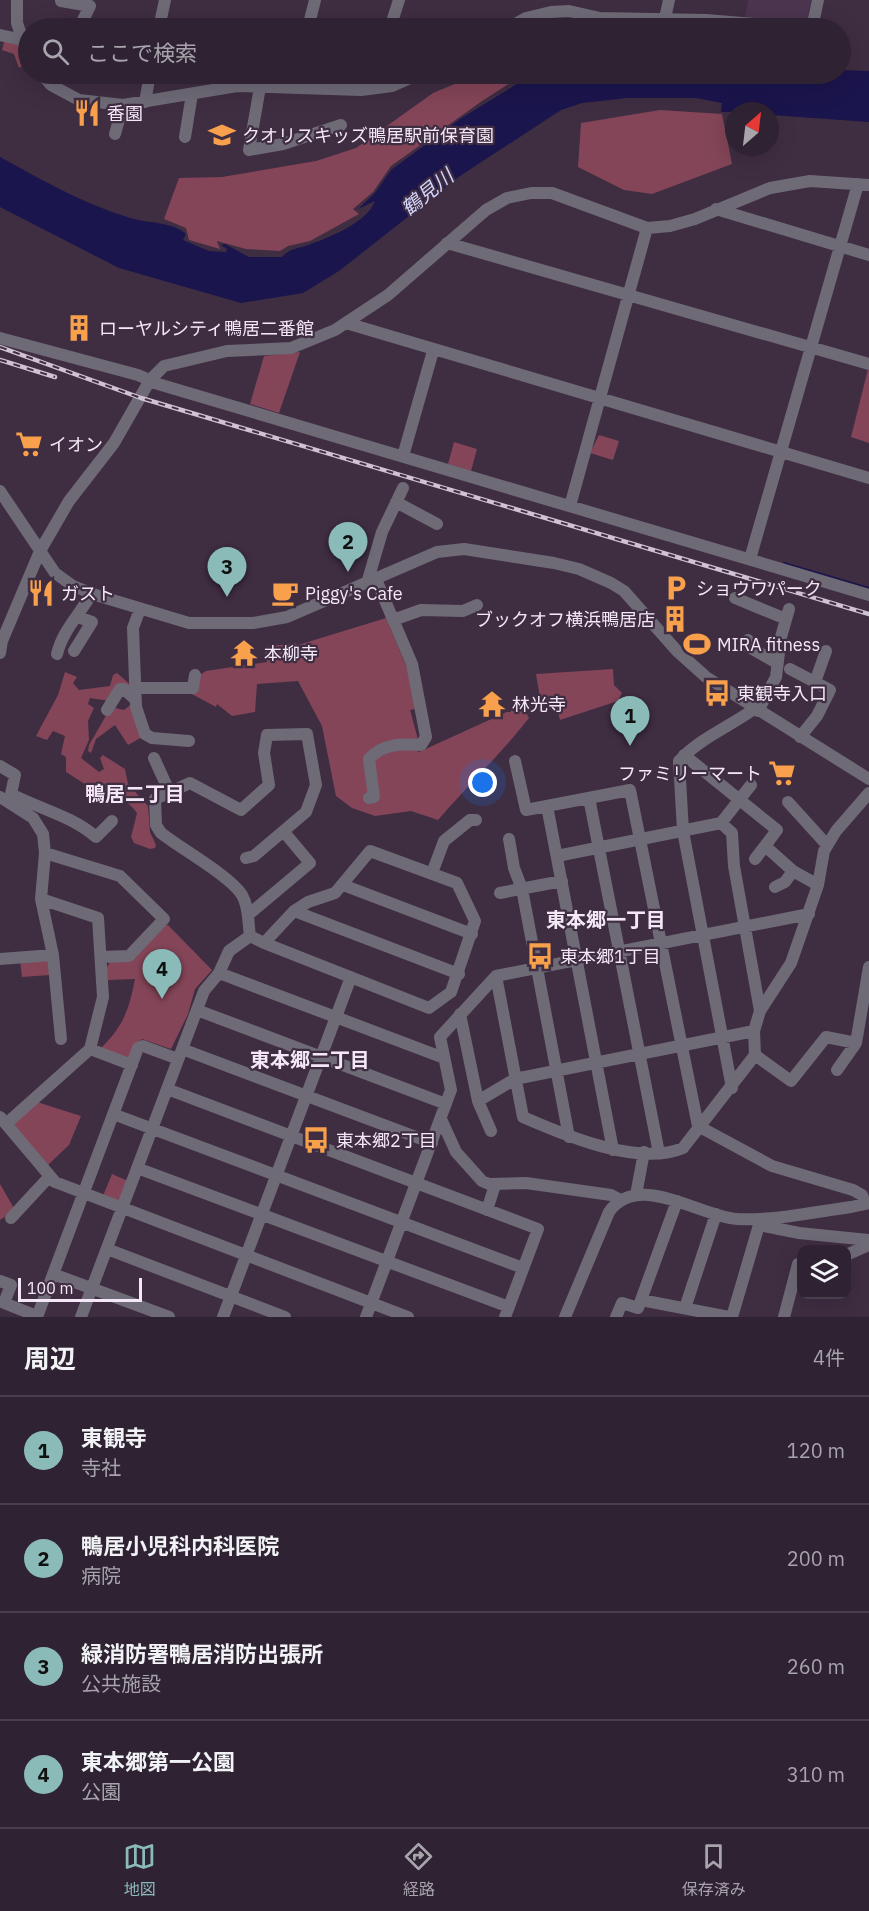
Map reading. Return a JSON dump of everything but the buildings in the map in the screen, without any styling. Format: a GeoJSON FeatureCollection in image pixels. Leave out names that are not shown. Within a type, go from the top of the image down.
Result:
{"type":"FeatureCollection","features":[{"type":"Feature","properties":{"kind":"street"},"geometry":{"type":"LineString","coordinates":[[161,18],[165,0]]}},
{"type":"Feature","properties":{"kind":"street"},"geometry":{"type":"LineString","coordinates":[[310,18],[315,0]]}},
{"type":"Feature","properties":{"kind":"street"},"geometry":{"type":"LineString","coordinates":[[393,18],[399,0]]}},
{"type":"Feature","properties":{"kind":"street"},"geometry":{"type":"LineString","coordinates":[[526,18],[552,6],[600,18],[665,18],[669,0]]}},
{"type":"Feature","properties":{"kind":"street"},"geometry":{"type":"LineString","coordinates":[[814,18],[818,0]]}},
{"type":"Feature","properties":{"kind":"street"},"geometry":{"type":"LineString","coordinates":[[61,1],[87,3],[90,6],[84,18]]}},
{"type":"Feature","properties":{"kind":"street"},"geometry":{"type":"LineString","coordinates":[[14,3],[18,19]]}},
{"type":"Feature","properties":{"kind":"street"},"geometry":{"type":"LineString","coordinates":[[0,35],[18,39]]}},
{"type":"Feature","properties":{"kind":"street"},"geometry":{"type":"LineString","coordinates":[[145,102],[148,84]]}},
{"type":"Feature","properties":{"kind":"street"},"geometry":{"type":"LineString","coordinates":[[371,88],[372,84]]}},
{"type":"Feature","properties":{"kind":"street"},"geometry":{"type":"LineString","coordinates":[[54,86],[79,100],[123,105],[237,86],[371,88],[396,84]]}},
{"type":"Feature","properties":{"kind":"street"},"geometry":{"type":"LineString","coordinates":[[260,87],[249,150],[283,144],[342,124]]}},
{"type":"Feature","properties":{"kind":"street"},"geometry":{"type":"LineString","coordinates":[[185,137],[192,94]]}},
{"type":"Feature","properties":{"kind":"street"},"geometry":{"type":"LineString","coordinates":[[116,134],[123,105]]}},
{"type":"Feature","properties":{"kind":"street"},"geometry":{"type":"LineString","coordinates":[[0,653],[4,634],[40,551],[78,488],[125,427],[150,380],[164,366],[191,357],[227,351],[291,348],[346,323],[388,295],[486,210],[507,198],[531,192],[552,192],[646,228],[670,226],[770,188],[810,181],[864,184],[840,246],[751,556]]}},
{"type":"Feature","properties":{"kind":"street"},"geometry":{"type":"LineString","coordinates":[[717,209],[869,255]]}},
{"type":"Feature","properties":{"kind":"street"},"geometry":{"type":"LineString","coordinates":[[571,503],[646,228]]}},
{"type":"Feature","properties":{"kind":"street"},"geometry":{"type":"LineString","coordinates":[[447,243],[869,364]]}},
{"type":"Feature","properties":{"kind":"street"},"geometry":{"type":"LineString","coordinates":[[346,323],[433,351],[869,478]]}},
{"type":"Feature","properties":{"kind":"street"},"geometry":{"type":"LineString","coordinates":[[0,338],[751,556],[869,595]]}},
{"type":"Feature","properties":{"kind":"street"},"geometry":{"type":"LineString","coordinates":[[404,454],[433,351]]}},
{"type":"Feature","properties":{"kind":"street"},"geometry":{"type":"LineString","coordinates":[[369,798],[374,796],[369,759],[375,752],[393,745],[421,745],[426,737],[412,664],[372,578],[382,532],[403,488]]}},
{"type":"Feature","properties":{"kind":"street"},"geometry":{"type":"LineString","coordinates":[[0,491],[55,573],[73,586],[189,623],[253,624],[287,617],[372,578],[437,552],[465,549],[579,569],[624,591],[677,651],[706,676],[756,710],[869,779]]}},
{"type":"Feature","properties":{"kind":"street"},"geometry":{"type":"LineString","coordinates":[[396,502],[437,524]]}},
{"type":"Feature","properties":{"kind":"street"},"geometry":{"type":"LineString","coordinates":[[57,654],[66,629],[78,617],[92,593]]}},
{"type":"Feature","properties":{"kind":"street"},"geometry":{"type":"LineString","coordinates":[[732,1088],[683,831],[679,761],[719,730],[731,726],[756,710],[776,677],[787,614],[735,598]]}},
{"type":"Feature","properties":{"kind":"street"},"geometry":{"type":"LineString","coordinates":[[393,620],[421,610],[456,612],[477,605]]}},
{"type":"Feature","properties":{"kind":"street"},"geometry":{"type":"LineString","coordinates":[[140,609],[133,628],[136,694],[145,734],[152,738],[189,741]]}},
{"type":"Feature","properties":{"kind":"street"},"geometry":{"type":"LineString","coordinates":[[74,651],[92,622],[78,617]]}},
{"type":"Feature","properties":{"kind":"street"},"geometry":{"type":"LineString","coordinates":[[748,640],[749,647],[777,663]]}},
{"type":"Feature","properties":{"kind":"street"},"geometry":{"type":"LineString","coordinates":[[815,682],[826,651]]}},
{"type":"Feature","properties":{"kind":"street"},"geometry":{"type":"LineString","coordinates":[[790,669],[830,690],[817,716],[800,737]]}},
{"type":"Feature","properties":{"kind":"street"},"geometry":{"type":"LineString","coordinates":[[107,710],[120,689],[136,694],[193,688],[195,675]]}},
{"type":"Feature","properties":{"kind":"street"},"geometry":{"type":"LineString","coordinates":[[246,858],[254,856],[306,812],[316,785],[307,734],[267,735],[264,753],[269,785],[241,810],[190,783],[155,799],[156,825],[161,833],[230,883],[241,894],[248,915],[250,936]]}},
{"type":"Feature","properties":{"kind":"street"},"geometry":{"type":"LineString","coordinates":[[684,755],[777,831],[755,859]]}},
{"type":"Feature","properties":{"kind":"street"},"geometry":{"type":"LineString","coordinates":[[154,758],[169,791]]}},
{"type":"Feature","properties":{"kind":"street"},"geometry":{"type":"LineString","coordinates":[[515,761],[526,810],[630,790],[698,1125]]}},
{"type":"Feature","properties":{"kind":"street"},"geometry":{"type":"LineString","coordinates":[[0,766],[15,775],[16,782],[12,794],[43,810],[80,824],[96,837],[112,821]]}},
{"type":"Feature","properties":{"kind":"street"},"geometry":{"type":"LineString","coordinates":[[557,856],[721,823],[751,784]]}},
{"type":"Feature","properties":{"kind":"street"},"geometry":{"type":"LineString","coordinates":[[496,976],[523,1117],[569,1137],[613,1150],[668,1154],[683,1148],[698,1125],[732,1088],[754,1055],[754,1031],[760,1011],[791,963],[818,885],[827,845],[869,793]]}},
{"type":"Feature","properties":{"kind":"street"},"geometry":{"type":"LineString","coordinates":[[0,797],[33,818],[40,826],[45,853],[41,899],[53,955],[61,1039]]}},
{"type":"Feature","properties":{"kind":"street"},"geometry":{"type":"LineString","coordinates":[[589,798],[659,1153]]}},
{"type":"Feature","properties":{"kind":"street"},"geometry":{"type":"LineString","coordinates":[[788,802],[827,845]]}},
{"type":"Feature","properties":{"kind":"street"},"geometry":{"type":"LineString","coordinates":[[547,806],[613,1150]]}},
{"type":"Feature","properties":{"kind":"street"},"geometry":{"type":"LineString","coordinates":[[432,873],[444,841],[470,820],[476,820]]}},
{"type":"Feature","properties":{"kind":"street"},"geometry":{"type":"LineString","coordinates":[[721,823],[732,833],[734,866],[760,1011]]}},
{"type":"Feature","properties":{"kind":"street"},"geometry":{"type":"LineString","coordinates":[[248,915],[310,863],[284,832]]}},
{"type":"Feature","properties":{"kind":"street"},"geometry":{"type":"LineString","coordinates":[[509,839],[514,868],[522,889],[569,1137]]}},
{"type":"Feature","properties":{"kind":"street"},"geometry":{"type":"LineString","coordinates":[[765,846],[793,871],[810,883],[818,885]]}},
{"type":"Feature","properties":{"kind":"street"},"geometry":{"type":"LineString","coordinates":[[250,936],[264,944],[429,1008],[452,992],[475,921],[457,883],[370,851],[335,893],[308,902],[294,911],[264,944]]}},
{"type":"Feature","properties":{"kind":"street"},"geometry":{"type":"LineString","coordinates":[[45,853],[120,876],[164,919],[129,956],[102,957]]}},
{"type":"Feature","properties":{"kind":"street"},"geometry":{"type":"LineString","coordinates":[[775,887],[785,882],[793,871]]}},
{"type":"Feature","properties":{"kind":"street"},"geometry":{"type":"LineString","coordinates":[[500,893],[562,881]]}},
{"type":"Feature","properties":{"kind":"street"},"geometry":{"type":"LineString","coordinates":[[343,885],[472,934]]}},
{"type":"Feature","properties":{"kind":"street"},"geometry":{"type":"LineString","coordinates":[[41,899],[98,918],[102,957],[103,997],[90,1049],[3,1121],[55,1182],[408,1317]]}},
{"type":"Feature","properties":{"kind":"street"},"geometry":{"type":"LineString","coordinates":[[294,911],[459,974]]}},
{"type":"Feature","properties":{"kind":"street"},"geometry":{"type":"LineString","coordinates":[[366,1317],[451,1090],[440,1037],[496,976],[809,914]]}},
{"type":"Feature","properties":{"kind":"street"},"geometry":{"type":"LineString","coordinates":[[81,1317],[204,991],[219,973],[229,951],[250,936]]}},
{"type":"Feature","properties":{"kind":"street"},"geometry":{"type":"LineString","coordinates":[[0,959],[53,955]]}},
{"type":"Feature","properties":{"kind":"street"},"geometry":{"type":"LineString","coordinates":[[837,1070],[856,1043],[869,967]]}},
{"type":"Feature","properties":{"kind":"street"},"geometry":{"type":"LineString","coordinates":[[219,973],[444,1058]]}},
{"type":"Feature","properties":{"kind":"street"},"geometry":{"type":"LineString","coordinates":[[223,1317],[351,977]]}},
{"type":"Feature","properties":{"kind":"street"},"geometry":{"type":"LineString","coordinates":[[197,1010],[446,1104]]}},
{"type":"Feature","properties":{"kind":"street"},"geometry":{"type":"LineString","coordinates":[[460,1014],[478,1101],[491,1131]]}},
{"type":"Feature","properties":{"kind":"street"},"geometry":{"type":"LineString","coordinates":[[478,1101],[515,1079],[754,1031]]}},
{"type":"Feature","properties":{"kind":"street"},"geometry":{"type":"LineString","coordinates":[[754,1055],[791,1081],[826,1037],[856,1043]]}},
{"type":"Feature","properties":{"kind":"street"},"geometry":{"type":"LineString","coordinates":[[0,1281],[11,1286],[4,1303],[37,1316],[138,1048],[143,1046],[180,1054],[306,1096],[432,1143]]}},
{"type":"Feature","properties":{"kind":"street"},"geometry":{"type":"LineString","coordinates":[[90,1049],[132,1065]]}},
{"type":"Feature","properties":{"kind":"street"},"geometry":{"type":"LineString","coordinates":[[138,1168],[387,1262],[507,1312],[538,1229],[167,1089]]}},
{"type":"Feature","properties":{"kind":"street"},"geometry":{"type":"LineString","coordinates":[[113,1114],[523,1268]]}},
{"type":"Feature","properties":{"kind":"street"},"geometry":{"type":"LineString","coordinates":[[441,1119],[456,1152],[482,1181],[495,1185],[526,1183],[611,1195],[619,1200]]}},
{"type":"Feature","properties":{"kind":"street"},"geometry":{"type":"LineString","coordinates":[[698,1125],[772,1166],[853,1190],[862,1195],[867,1204],[758,1222]]}},
{"type":"Feature","properties":{"kind":"street"},"geometry":{"type":"LineString","coordinates":[[636,1195],[644,1152]]}},
{"type":"Feature","properties":{"kind":"street"},"geometry":{"type":"LineString","coordinates":[[11,1218],[50,1176]]}},
{"type":"Feature","properties":{"kind":"street"},"geometry":{"type":"LineString","coordinates":[[487,1210],[495,1185]]}},
{"type":"Feature","properties":{"kind":"street"},"geometry":{"type":"LineString","coordinates":[[565,1317],[609,1212],[619,1200],[636,1195],[676,1202],[735,1219],[758,1222],[799,1233],[869,1240]]}},
{"type":"Feature","properties":{"kind":"street"},"geometry":{"type":"LineString","coordinates":[[616,1317],[622,1303],[638,1308],[676,1202]]}},
{"type":"Feature","properties":{"kind":"street"},"geometry":{"type":"LineString","coordinates":[[685,1308],[716,1214]]}},
{"type":"Feature","properties":{"kind":"street"},"geometry":{"type":"LineString","coordinates":[[641,1300],[731,1317],[758,1222]]}},
{"type":"Feature","properties":{"kind":"street"},"geometry":{"type":"LineString","coordinates":[[851,1253],[869,1245]]}},
{"type":"Feature","properties":{"kind":"street"},"geometry":{"type":"LineString","coordinates":[[106,1249],[285,1317]]}},
{"type":"Feature","properties":{"kind":"street"},"geometry":{"type":"LineString","coordinates":[[53,1274],[169,1317]]}},
{"type":"Feature","properties":{"kind":"street"},"geometry":{"type":"LineString","coordinates":[[784,1317],[797,1284]]}},
{"type":"Feature","properties":{"kind":"shaded area"},"geometry":{"type":"Polygon","coordinates":[[[748,0],[811,0],[808,18],[745,18],[748,0]]]}},
{"type":"Feature","properties":{"kind":"shaded area"},"geometry":{"type":"Polygon","coordinates":[[[5,39],[18,42],[18,65],[14,54],[2,50],[5,39]]]}},
{"type":"Feature","properties":{"kind":"shaded area"},"geometry":{"type":"Polygon","coordinates":[[[455,84],[508,84],[391,166],[373,192],[353,209],[359,214],[310,241],[288,246],[280,251],[246,249],[217,241],[220,249],[189,240],[186,228],[164,219],[179,178],[222,177],[316,161],[356,148],[433,93],[455,84]]]}},
{"type":"Feature","properties":{"kind":"shaded area"},"geometry":{"type":"Polygon","coordinates":[[[660,110],[722,114],[725,129],[725,156],[730,156],[732,164],[652,194],[624,190],[578,167],[581,123],[660,110]]]}},
{"type":"Feature","properties":{"kind":"shaded area"},"geometry":{"type":"Polygon","coordinates":[[[300,352],[279,413],[250,404],[264,356],[300,352]]]}},
{"type":"Feature","properties":{"kind":"shaded area"},"geometry":{"type":"Polygon","coordinates":[[[869,370],[869,443],[851,437],[869,370]]]}},
{"type":"Feature","properties":{"kind":"shaded area"},"geometry":{"type":"Polygon","coordinates":[[[599,435],[619,441],[613,460],[590,453],[599,435]]]}},
{"type":"Feature","properties":{"kind":"shaded area"},"geometry":{"type":"Polygon","coordinates":[[[454,442],[477,449],[471,471],[448,464],[454,442]]]}},
{"type":"Feature","properties":{"kind":"shaded area"},"geometry":{"type":"Polygon","coordinates":[[[386,618],[407,668],[419,708],[410,710],[419,743],[412,748],[419,752],[522,705],[529,718],[438,820],[411,811],[375,816],[352,808],[336,796],[322,726],[298,681],[257,684],[255,712],[232,716],[217,704],[216,707],[188,692],[198,676],[206,671],[267,662],[264,647],[295,643],[298,645],[386,618]]]}},
{"type":"Feature","properties":{"kind":"shaded area"},"geometry":{"type":"Polygon","coordinates":[[[613,669],[614,685],[622,693],[618,701],[560,720],[557,709],[542,710],[536,674],[613,669]]]}},
{"type":"Feature","properties":{"kind":"shaded area"},"geometry":{"type":"Polygon","coordinates":[[[65,672],[77,677],[73,683],[79,690],[110,686],[113,675],[117,673],[132,686],[110,701],[90,698],[88,704],[94,708],[88,721],[89,740],[81,758],[99,772],[104,769],[100,758],[103,755],[125,769],[128,784],[148,806],[150,832],[156,845],[155,848],[150,849],[134,843],[131,837],[137,813],[130,805],[120,798],[113,797],[108,806],[101,800],[102,795],[66,772],[66,757],[61,754],[65,736],[53,731],[47,740],[36,736],[58,695],[65,672]]]}},
{"type":"Feature","properties":{"kind":"shaded area"},"geometry":{"type":"Polygon","coordinates":[[[133,703],[144,736],[128,745],[115,725],[96,739],[91,753],[88,751],[89,745],[111,707],[124,710],[133,703]]]}},
{"type":"Feature","properties":{"kind":"shaded area"},"geometry":{"type":"Polygon","coordinates":[[[168,925],[212,970],[195,989],[188,1014],[171,1049],[142,1039],[135,1045],[127,1061],[100,1049],[124,1017],[135,979],[108,980],[106,969],[111,960],[130,958],[161,926],[168,925]]]}},
{"type":"Feature","properties":{"kind":"shaded area"},"geometry":{"type":"Polygon","coordinates":[[[49,958],[50,975],[22,977],[20,960],[49,958]]]}},
{"type":"Feature","properties":{"kind":"shaded area"},"geometry":{"type":"Polygon","coordinates":[[[37,1102],[81,1116],[69,1145],[48,1165],[12,1125],[37,1102]]]}},
{"type":"Feature","properties":{"kind":"shaded area"},"geometry":{"type":"Polygon","coordinates":[[[112,1174],[128,1181],[122,1200],[117,1202],[103,1196],[112,1174]]]}},
{"type":"Feature","properties":{"kind":"shaded area"},"geometry":{"type":"Polygon","coordinates":[[[0,1184],[15,1210],[0,1220],[0,1184]]]}},
{"type":"Feature","properties":{"kind":"water","name":"鶴見川"},"geometry":{"type":"Polygon","coordinates":[[[851,70],[869,71],[869,122],[779,116],[779,102],[725,102],[725,112],[721,112],[722,103],[696,98],[627,98],[582,103],[561,110],[460,176],[339,271],[303,293],[241,303],[119,268],[0,207],[0,157],[67,193],[102,208],[120,215],[181,230],[186,234],[183,240],[209,251],[226,252],[227,249],[221,245],[225,244],[249,257],[282,257],[291,250],[326,238],[356,223],[371,209],[375,201],[358,209],[375,193],[391,170],[460,119],[517,84],[851,84],[851,70]]]}},
{"type":"Feature","properties":{"kind":"waterway"},"geometry":{"type":"LineString","coordinates":[[784,563],[869,588]]}},
{"type":"Feature","properties":{"kind":"railway"},"geometry":{"type":"LineString","coordinates":[[0,347],[141,398],[869,614]]}},
{"type":"Feature","properties":{"kind":"railway"},"geometry":{"type":"LineString","coordinates":[[0,360],[55,377]]}},
{"type":"Feature","properties":{"kind":"place","name":"香園"},"geometry":{"type":"Point","coordinates":[87,113]}},
{"type":"Feature","properties":{"kind":"place","name":"クオリスキッズ鴨居駅前保育園"},"geometry":{"type":"Point","coordinates":[222,135]}},
{"type":"Feature","properties":{"kind":"place","name":"ローヤルシティ鴨居二番館"},"geometry":{"type":"Point","coordinates":[79,328]}},
{"type":"Feature","properties":{"kind":"place","name":"イオン"},"geometry":{"type":"Point","coordinates":[29,444]}},
{"type":"Feature","properties":{"kind":"place","name":"鴨居小児科内科医院"},"geometry":{"type":"Point","coordinates":[348,572]}},
{"type":"Feature","properties":{"kind":"place","name":"ショウワパーク"},"geometry":{"type":"Point","coordinates":[676,588]}},
{"type":"Feature","properties":{"kind":"place","name":"ガスト"},"geometry":{"type":"Point","coordinates":[41,593]}},
{"type":"Feature","properties":{"kind":"place","name":"Piggy's Cafe"},"geometry":{"type":"Point","coordinates":[285,593]}},
{"type":"Feature","properties":{"kind":"place","name":"緑消防署鴨居消防出張所"},"geometry":{"type":"Point","coordinates":[227,597]}},
{"type":"Feature","properties":{"kind":"place","name":"ブックオフ横浜鴨居店"},"geometry":{"type":"Point","coordinates":[675,619]}},
{"type":"Feature","properties":{"kind":"place","name":"MIRA fitness"},"geometry":{"type":"Point","coordinates":[697,644]}},
{"type":"Feature","properties":{"kind":"place","name":"本柳寺"},"geometry":{"type":"Point","coordinates":[244,653]}},
{"type":"Feature","properties":{"kind":"place","name":"東観寺入口"},"geometry":{"type":"Point","coordinates":[717,693]}},
{"type":"Feature","properties":{"kind":"place","name":"林光寺"},"geometry":{"type":"Point","coordinates":[492,704]}},
{"type":"Feature","properties":{"kind":"place","name":"東観寺"},"geometry":{"type":"Point","coordinates":[630,746]}},
{"type":"Feature","properties":{"kind":"place","name":"ファミリーマート"},"geometry":{"type":"Point","coordinates":[782,773]}},
{"type":"Feature","properties":{"kind":"place","name":"東本郷1丁目"},"geometry":{"type":"Point","coordinates":[540,956]}},
{"type":"Feature","properties":{"kind":"place","name":"東本郷第一公園"},"geometry":{"type":"Point","coordinates":[162,999]}},
{"type":"Feature","properties":{"kind":"place","name":"東本郷2丁目"},"geometry":{"type":"Point","coordinates":[316,1140]}},
{"type":"Feature","properties":{"kind":"district","name":"鴨居二丁目"},"geometry":{"type":"Point","coordinates":[135,793]}},
{"type":"Feature","properties":{"kind":"district","name":"東本郷一丁目"},"geometry":{"type":"Point","coordinates":[606,919]}},
{"type":"Feature","properties":{"kind":"district","name":"東本郷二丁目"},"geometry":{"type":"Point","coordinates":[310,1059]}}]}
